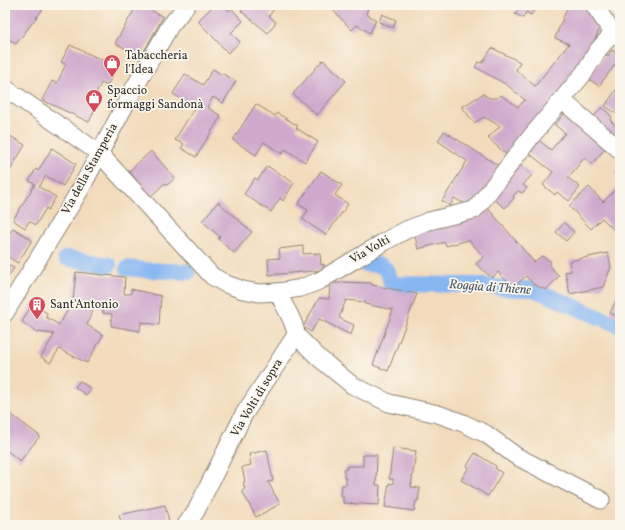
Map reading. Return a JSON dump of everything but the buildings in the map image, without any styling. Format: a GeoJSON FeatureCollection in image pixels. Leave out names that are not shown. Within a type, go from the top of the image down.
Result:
{"type":"FeatureCollection","features":[{"type":"Feature","properties":{"kind":"street","name":"Via della Stamperia"},"geometry":{"type":"LineString","coordinates":[[5,313],[80,190],[170,26],[186,5]]}},
{"type":"Feature","properties":{"kind":"street"},"geometry":{"type":"LineString","coordinates":[[594,5],[617,35]]}},
{"type":"Feature","properties":{"kind":"street","name":"Via Volti"},"geometry":{"type":"LineString","coordinates":[[5,88],[99,153],[212,276],[226,284],[243,290],[259,293],[278,292],[301,288],[319,281],[384,242],[429,221],[474,210],[530,138],[584,73],[598,50],[617,35]]}},
{"type":"Feature","properties":{"kind":"street"},"geometry":{"type":"LineString","coordinates":[[562,100],[620,150]]}},
{"type":"Feature","properties":{"kind":"street"},"geometry":{"type":"LineString","coordinates":[[278,292],[296,327],[296,335],[319,358],[352,384],[389,403],[438,414],[463,423],[486,434],[516,456],[601,500]]}},
{"type":"Feature","properties":{"kind":"street","name":"Via Volti di sopra"},"geometry":{"type":"LineString","coordinates":[[186,525],[196,511],[244,414],[296,335]]}},
{"type":"Feature","properties":{"kind":"waterway","name":"Roggia di Thiene"},"geometry":{"type":"LineString","coordinates":[[66,258],[109,265]]}},
{"type":"Feature","properties":{"kind":"waterway","name":"Roggia di Thiene"},"geometry":{"type":"LineString","coordinates":[[365,264],[376,264],[386,269],[391,284],[476,285],[513,289],[533,289],[620,326]]}},
{"type":"Feature","properties":{"kind":"waterway","name":"Roggia di Thiene"},"geometry":{"type":"LineString","coordinates":[[127,268],[188,272]]}},
{"type":"Feature","properties":{"kind":"place","name":"Tabaccheria l'Idea"},"geometry":{"type":"Point","coordinates":[112,78]}},
{"type":"Feature","properties":{"kind":"place","name":"Spaccio formaggi Sandonà"},"geometry":{"type":"Point","coordinates":[94,113]}},
{"type":"Feature","properties":{"kind":"place","name":"Sant'Antonio"},"geometry":{"type":"Point","coordinates":[37,320]}}]}
